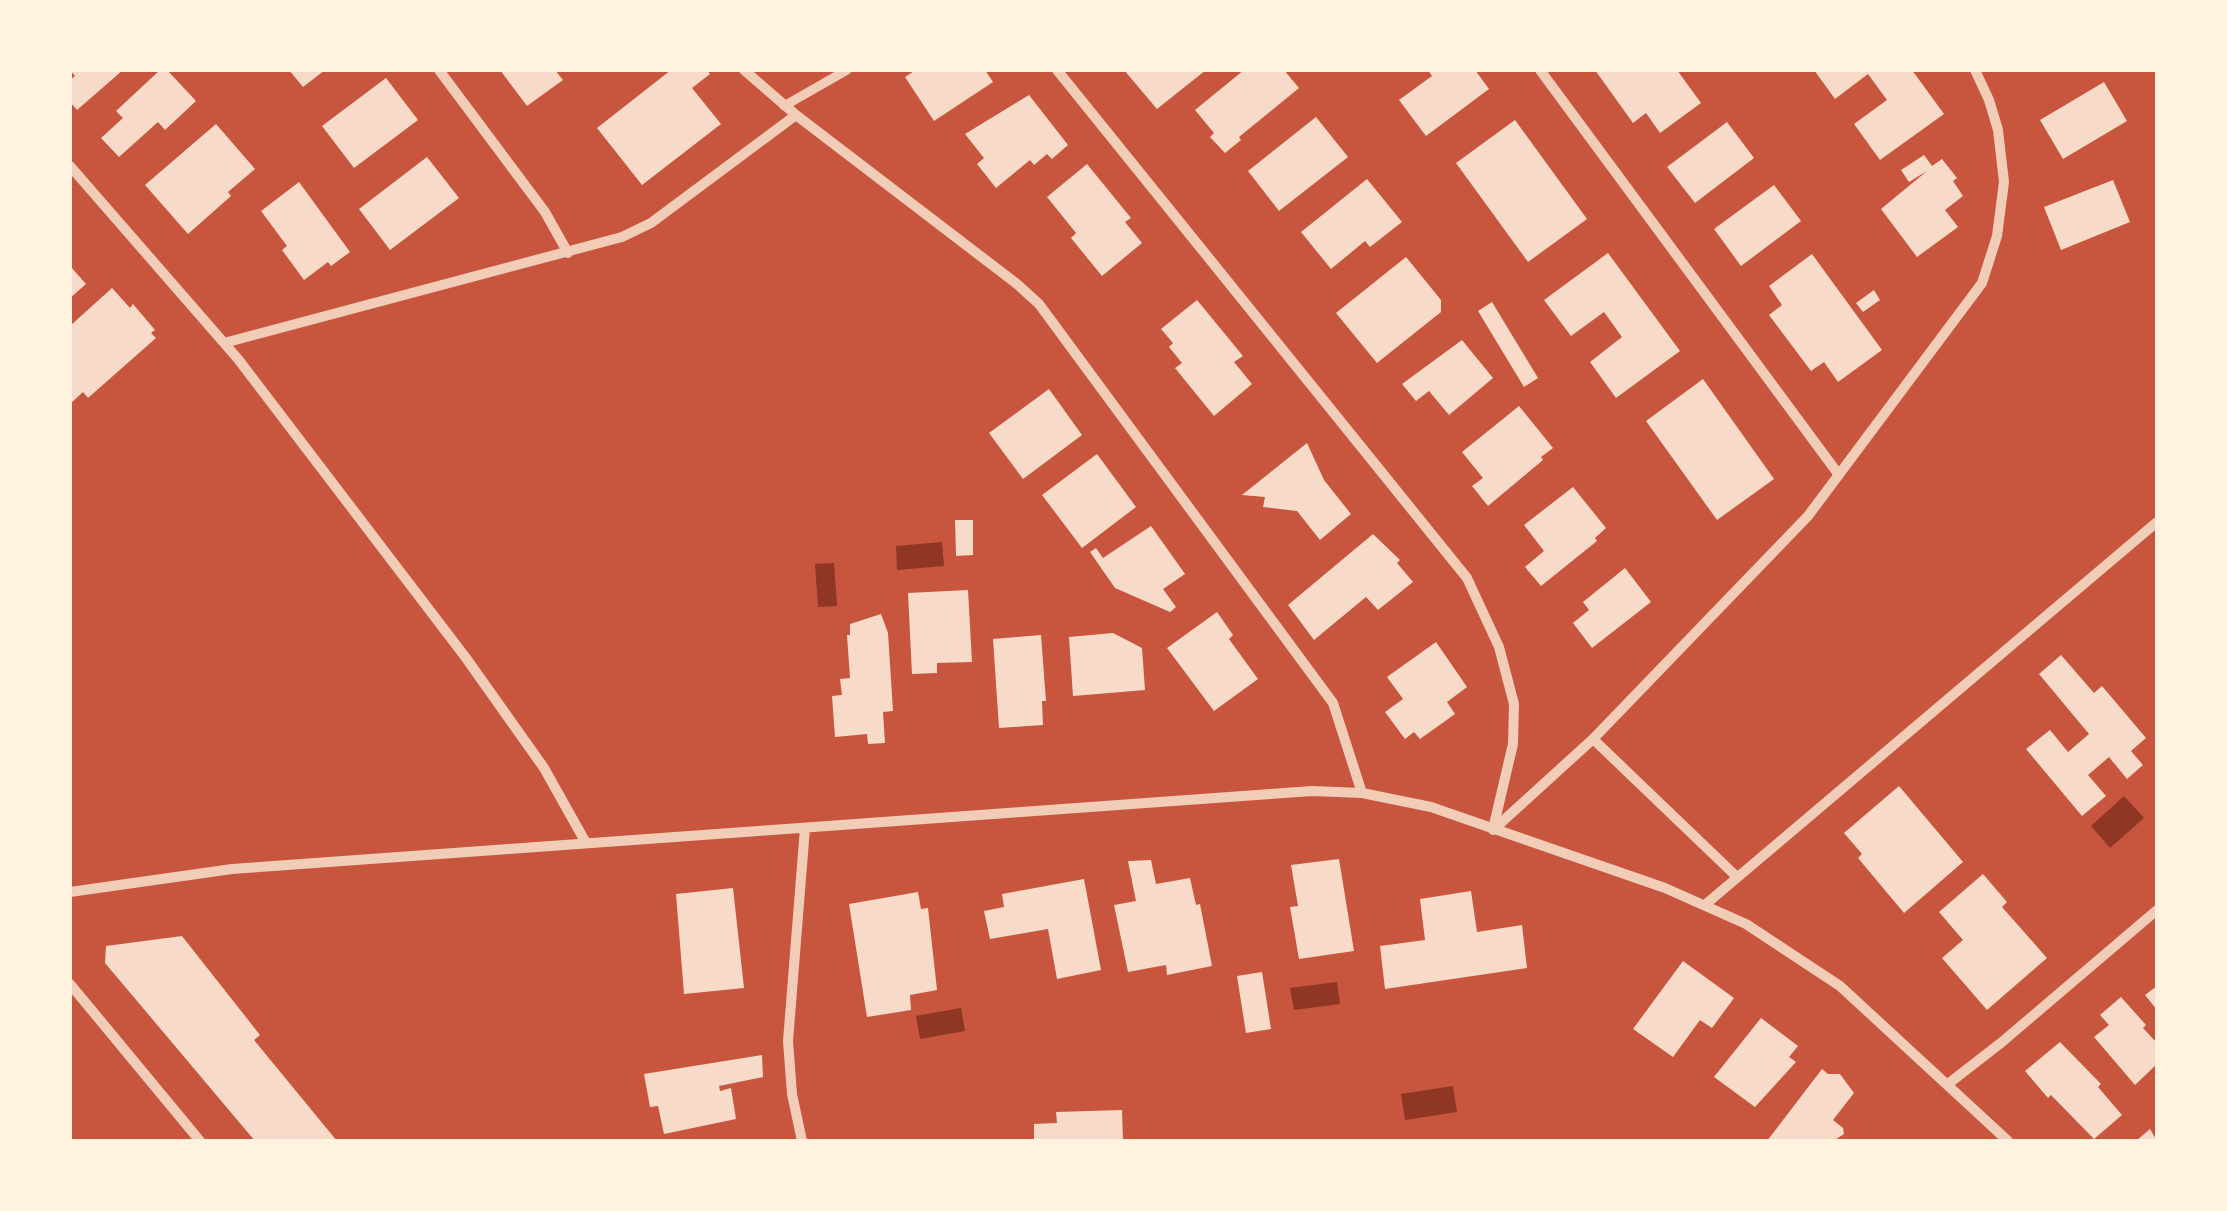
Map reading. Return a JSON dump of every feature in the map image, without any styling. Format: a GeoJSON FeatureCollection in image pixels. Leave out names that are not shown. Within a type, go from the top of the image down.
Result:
{"type":"FeatureCollection","features":[{"type":"Feature","properties":{"kind":"street"},"geometry":{"type":"LineString","coordinates":[[440,70],[545,212],[568,253]]}},
{"type":"Feature","properties":{"kind":"street"},"geometry":{"type":"LineString","coordinates":[[744,70],[784,106],[1039,304],[1333,704],[1362,793]]}},
{"type":"Feature","properties":{"kind":"street"},"geometry":{"type":"LineString","coordinates":[[784,106],[847,70]]}},
{"type":"Feature","properties":{"kind":"street"},"geometry":{"type":"LineString","coordinates":[[1057,70],[1467,578],[1499,647],[1514,704],[1513,744],[1493,830]]}},
{"type":"Feature","properties":{"kind":"street"},"geometry":{"type":"LineString","coordinates":[[1540,70],[1840,475]]}},
{"type":"Feature","properties":{"kind":"street"},"geometry":{"type":"LineString","coordinates":[[1493,830],[1593,739],[1808,516],[1982,283],[1990,263],[2004,182],[1998,130],[1975,70]]}},
{"type":"Feature","properties":{"kind":"street"},"geometry":{"type":"LineString","coordinates":[[224,343],[622,237],[651,223],[796,115]]}},
{"type":"Feature","properties":{"kind":"street"},"geometry":{"type":"LineString","coordinates":[[70,166],[224,343],[466,658],[544,768],[586,843]]}},
{"type":"Feature","properties":{"kind":"street"},"geometry":{"type":"LineString","coordinates":[[1706,904],[2157,522]]}},
{"type":"Feature","properties":{"kind":"street"},"geometry":{"type":"LineString","coordinates":[[1593,739],[1736,877]]}},
{"type":"Feature","properties":{"kind":"street"},"geometry":{"type":"LineString","coordinates":[[70,892],[232,869],[1312,791],[1362,793],[1431,807],[1706,904],[1779,943],[1840,986],[2008,1141]]}},
{"type":"Feature","properties":{"kind":"street"},"geometry":{"type":"LineString","coordinates":[[802,1141],[792,1094],[788,1042],[805,828]]}},
{"type":"Feature","properties":{"kind":"street"},"geometry":{"type":"LineString","coordinates":[[1948,1084],[2157,910]]}},
{"type":"Feature","properties":{"kind":"street"},"geometry":{"type":"LineString","coordinates":[[70,984],[200,1141]]}},
{"type":"Feature","properties":{"kind":"shaded area"},"geometry":{"type":"Polygon","coordinates":[[[942,542],[944,566],[897,570],[896,546],[942,542]]]}},
{"type":"Feature","properties":{"kind":"shaded area"},"geometry":{"type":"Polygon","coordinates":[[[834,563],[837,606],[818,607],[815,564],[834,563]]]}},
{"type":"Feature","properties":{"kind":"shaded area"},"geometry":{"type":"Polygon","coordinates":[[[2124,796],[2144,818],[2110,848],[2091,826],[2124,796]]]}},
{"type":"Feature","properties":{"kind":"shaded area"},"geometry":{"type":"Polygon","coordinates":[[[1337,982],[1340,1004],[1294,1010],[1290,988],[1337,982]]]}},
{"type":"Feature","properties":{"kind":"shaded area"},"geometry":{"type":"Polygon","coordinates":[[[961,1008],[965,1031],[920,1039],[916,1016],[961,1008]]]}},
{"type":"Feature","properties":{"kind":"shaded area"},"geometry":{"type":"Polygon","coordinates":[[[1453,1086],[1457,1112],[1405,1120],[1401,1094],[1453,1086]]]}},
{"type":"Feature","properties":{"kind":"building"},"geometry":{"type":"Polygon","coordinates":[[[70,70],[123,70],[77,110],[70,102],[70,80],[75,76],[70,70]]]}},
{"type":"Feature","properties":{"kind":"building"},"geometry":{"type":"Polygon","coordinates":[[[160,70],[167,70],[196,101],[165,130],[158,122],[119,157],[101,138],[123,118],[116,111],[160,70]]]}},
{"type":"Feature","properties":{"kind":"building"},"geometry":{"type":"Polygon","coordinates":[[[289,70],[325,70],[303,87],[289,70]]]}},
{"type":"Feature","properties":{"kind":"building"},"geometry":{"type":"Polygon","coordinates":[[[500,70],[555,70],[563,80],[527,106],[500,70]]]}},
{"type":"Feature","properties":{"kind":"building"},"geometry":{"type":"Polygon","coordinates":[[[671,70],[707,70],[710,74],[692,88],[721,124],[642,185],[597,128],[671,70]]]}},
{"type":"Feature","properties":{"kind":"building"},"geometry":{"type":"Polygon","coordinates":[[[916,70],[985,70],[993,82],[934,121],[905,77],[916,70]]]}},
{"type":"Feature","properties":{"kind":"building"},"geometry":{"type":"Polygon","coordinates":[[[1124,70],[1206,70],[1157,109],[1124,70]]]}},
{"type":"Feature","properties":{"kind":"building"},"geometry":{"type":"Polygon","coordinates":[[[1244,70],[1284,70],[1299,88],[1225,153],[1210,137],[1214,133],[1195,110],[1244,70]]]}},
{"type":"Feature","properties":{"kind":"building"},"geometry":{"type":"Polygon","coordinates":[[[1428,70],[1475,70],[1489,89],[1426,136],[1399,100],[1432,76],[1428,70]]]}},
{"type":"Feature","properties":{"kind":"building"},"geometry":{"type":"Polygon","coordinates":[[[1595,70],[1677,70],[1701,103],[1660,133],[1646,113],[1633,123],[1595,70]]]}},
{"type":"Feature","properties":{"kind":"building"},"geometry":{"type":"Polygon","coordinates":[[[1814,70],[1912,70],[1944,114],[1880,160],[1854,124],[1887,100],[1868,74],[1835,99],[1814,70]]]}},
{"type":"Feature","properties":{"kind":"building"},"geometry":{"type":"Polygon","coordinates":[[[386,78],[418,120],[354,168],[322,126],[386,78]]]}},
{"type":"Feature","properties":{"kind":"building"},"geometry":{"type":"Polygon","coordinates":[[[2104,82],[2127,121],[2063,159],[2040,120],[2104,82]]]}},
{"type":"Feature","properties":{"kind":"building"},"geometry":{"type":"Polygon","coordinates":[[[1029,95],[1068,145],[1052,159],[1047,154],[1034,165],[1030,160],[996,188],[977,164],[984,158],[965,134],[1029,95]]]}},
{"type":"Feature","properties":{"kind":"building"},"geometry":{"type":"Polygon","coordinates":[[[1316,117],[1348,157],[1279,211],[1248,171],[1316,117]]]}},
{"type":"Feature","properties":{"kind":"building"},"geometry":{"type":"Polygon","coordinates":[[[1515,120],[1587,219],[1528,262],[1456,163],[1515,120]]]}},
{"type":"Feature","properties":{"kind":"building"},"geometry":{"type":"Polygon","coordinates":[[[1727,122],[1754,158],[1695,203],[1667,167],[1727,122]]]}},
{"type":"Feature","properties":{"kind":"building"},"geometry":{"type":"Polygon","coordinates":[[[216,124],[255,169],[188,234],[145,185],[216,124]]]}},
{"type":"Feature","properties":{"kind":"building"},"geometry":{"type":"Polygon","coordinates":[[[1924,155],[1932,166],[1942,159],[1957,178],[1953,181],[1963,196],[1945,210],[1958,227],[1917,257],[1881,209],[1927,171],[1909,182],[1901,170],[1924,155]]]}},
{"type":"Feature","properties":{"kind":"building"},"geometry":{"type":"Polygon","coordinates":[[[427,157],[459,198],[390,250],[359,209],[427,157]]]}},
{"type":"Feature","properties":{"kind":"building"},"geometry":{"type":"Polygon","coordinates":[[[1087,164],[1131,218],[1125,222],[1142,243],[1102,276],[1071,238],[1076,233],[1047,197],[1087,164]]]}},
{"type":"Feature","properties":{"kind":"building"},"geometry":{"type":"Polygon","coordinates":[[[1367,179],[1402,222],[1370,247],[1365,241],[1331,269],[1301,232],[1367,179]]]}},
{"type":"Feature","properties":{"kind":"building"},"geometry":{"type":"Polygon","coordinates":[[[2113,180],[2130,222],[2061,250],[2044,207],[2113,180]]]}},
{"type":"Feature","properties":{"kind":"building"},"geometry":{"type":"Polygon","coordinates":[[[299,182],[350,252],[304,280],[282,250],[287,246],[261,211],[299,182]]]}},
{"type":"Feature","properties":{"kind":"building"},"geometry":{"type":"Polygon","coordinates":[[[1774,185],[1801,221],[1741,266],[1714,229],[1774,185]]]}},
{"type":"Feature","properties":{"kind":"building"},"geometry":{"type":"Polygon","coordinates":[[[1608,253],[1680,351],[1616,398],[1590,362],[1622,337],[1604,312],[1571,336],[1544,300],[1608,253]]]}},
{"type":"Feature","properties":{"kind":"building"},"geometry":{"type":"Polygon","coordinates":[[[1812,254],[1882,350],[1838,382],[1824,362],[1811,371],[1769,315],[1782,305],[1769,286],[1812,254]]]}},
{"type":"Feature","properties":{"kind":"building"},"geometry":{"type":"Polygon","coordinates":[[[1406,257],[1441,300],[1441,312],[1377,363],[1336,313],[1406,257]]]}},
{"type":"Feature","properties":{"kind":"building"},"geometry":{"type":"Polygon","coordinates":[[[70,266],[86,284],[70,298],[70,266]]]}},
{"type":"Feature","properties":{"kind":"building"},"geometry":{"type":"Polygon","coordinates":[[[112,288],[130,308],[133,304],[155,330],[151,333],[156,338],[88,398],[83,392],[70,404],[70,326],[112,288]]]}},
{"type":"Feature","properties":{"kind":"building"},"geometry":{"type":"Polygon","coordinates":[[[1874,290],[1880,300],[1863,312],[1856,303],[1874,290]]]}},
{"type":"Feature","properties":{"kind":"building"},"geometry":{"type":"Polygon","coordinates":[[[1197,300],[1243,356],[1234,362],[1252,384],[1214,416],[1175,368],[1182,363],[1161,329],[1197,300]]]}},
{"type":"Feature","properties":{"kind":"building"},"geometry":{"type":"Polygon","coordinates":[[[1492,302],[1538,378],[1524,387],[1478,311],[1492,302]]]}},
{"type":"Feature","properties":{"kind":"building"},"geometry":{"type":"Polygon","coordinates":[[[1462,340],[1493,378],[1449,415],[1429,391],[1416,401],[1402,384],[1462,340]]]}},
{"type":"Feature","properties":{"kind":"building"},"geometry":{"type":"Polygon","coordinates":[[[1703,379],[1774,479],[1717,520],[1646,421],[1703,379]]]}},
{"type":"Feature","properties":{"kind":"building"},"geometry":{"type":"Polygon","coordinates":[[[1049,389],[1082,435],[1023,479],[989,433],[1049,389]]]}},
{"type":"Feature","properties":{"kind":"building"},"geometry":{"type":"Polygon","coordinates":[[[1519,406],[1553,448],[1488,506],[1472,486],[1483,478],[1462,452],[1519,406]]]}},
{"type":"Feature","properties":{"kind":"building"},"geometry":{"type":"Polygon","coordinates":[[[1307,443],[1324,480],[1351,514],[1320,540],[1297,511],[1263,507],[1265,497],[1242,495],[1307,443]]]}},
{"type":"Feature","properties":{"kind":"building"},"geometry":{"type":"Polygon","coordinates":[[[1097,454],[1136,507],[1082,548],[1042,495],[1097,454]]]}},
{"type":"Feature","properties":{"kind":"building"},"geometry":{"type":"Polygon","coordinates":[[[1573,487],[1606,528],[1595,538],[1597,541],[1541,586],[1525,567],[1544,551],[1524,525],[1573,487]]]}},
{"type":"Feature","properties":{"kind":"building"},"geometry":{"type":"Polygon","coordinates":[[[955,520],[973,520],[973,555],[956,556],[955,520]]]}},
{"type":"Feature","properties":{"kind":"building"},"geometry":{"type":"Polygon","coordinates":[[[1151,526],[1185,574],[1163,589],[1176,607],[1170,612],[1115,588],[1090,552],[1096,548],[1103,558],[1151,526]]]}},
{"type":"Feature","properties":{"kind":"building"},"geometry":{"type":"Polygon","coordinates":[[[1373,534],[1400,560],[1397,563],[1413,582],[1378,610],[1366,597],[1314,640],[1288,605],[1373,534]]]}},
{"type":"Feature","properties":{"kind":"building"},"geometry":{"type":"Polygon","coordinates":[[[1625,568],[1651,602],[1592,648],[1573,623],[1589,610],[1583,602],[1625,568]]]}},
{"type":"Feature","properties":{"kind":"building"},"geometry":{"type":"Polygon","coordinates":[[[968,590],[972,662],[937,663],[937,673],[912,674],[908,593],[968,590]]]}},
{"type":"Feature","properties":{"kind":"building"},"geometry":{"type":"Polygon","coordinates":[[[1217,612],[1233,635],[1229,639],[1258,679],[1214,711],[1167,648],[1217,612]]]}},
{"type":"Feature","properties":{"kind":"building"},"geometry":{"type":"Polygon","coordinates":[[[881,614],[888,633],[893,711],[883,712],[885,743],[868,744],[867,734],[835,737],[832,696],[842,695],[840,679],[850,678],[850,624],[881,614]]]}},
{"type":"Feature","properties":{"kind":"building"},"geometry":{"type":"Polygon","coordinates":[[[1113,633],[1142,648],[1145,690],[1073,696],[1069,637],[1113,633]]]}},
{"type":"Feature","properties":{"kind":"building"},"geometry":{"type":"Polygon","coordinates":[[[1041,635],[1046,701],[1042,701],[1043,725],[999,728],[993,639],[1041,635]]]}},
{"type":"Feature","properties":{"kind":"building"},"geometry":{"type":"Polygon","coordinates":[[[1436,642],[1467,687],[1447,702],[1455,714],[1420,739],[1414,732],[1405,739],[1385,712],[1403,699],[1387,677],[1436,642]]]}},
{"type":"Feature","properties":{"kind":"building"},"geometry":{"type":"Polygon","coordinates":[[[2061,655],[2094,693],[2102,686],[2146,738],[2131,751],[2143,765],[2127,779],[2109,757],[2088,775],[2106,796],[2082,816],[2026,749],[2050,730],[2068,752],[2089,734],[2039,674],[2061,655]]]}},
{"type":"Feature","properties":{"kind":"building"},"geometry":{"type":"Polygon","coordinates":[[[1899,786],[1963,862],[1904,913],[1858,858],[1862,854],[1844,833],[1899,786]]]}},
{"type":"Feature","properties":{"kind":"building"},"geometry":{"type":"Polygon","coordinates":[[[1339,859],[1354,951],[1299,959],[1290,907],[1298,906],[1291,865],[1339,859]]]}},
{"type":"Feature","properties":{"kind":"building"},"geometry":{"type":"Polygon","coordinates":[[[1151,860],[1156,884],[1190,878],[1196,905],[1200,904],[1212,966],[1167,975],[1166,965],[1128,972],[1114,905],[1136,901],[1128,861],[1151,860]]]}},
{"type":"Feature","properties":{"kind":"building"},"geometry":{"type":"Polygon","coordinates":[[[1983,874],[2007,902],[2002,907],[2047,958],[1987,1010],[1942,958],[1963,940],[1939,912],[1983,874]]]}},
{"type":"Feature","properties":{"kind":"building"},"geometry":{"type":"Polygon","coordinates":[[[1084,879],[1101,970],[1057,979],[1048,929],[990,939],[984,911],[1004,907],[1002,894],[1084,879]]]}},
{"type":"Feature","properties":{"kind":"building"},"geometry":{"type":"Polygon","coordinates":[[[733,888],[744,988],[684,994],[676,894],[733,888]]]}},
{"type":"Feature","properties":{"kind":"building"},"geometry":{"type":"Polygon","coordinates":[[[1471,891],[1477,932],[1522,925],[1527,968],[1385,989],[1380,946],[1425,940],[1420,899],[1471,891]]]}},
{"type":"Feature","properties":{"kind":"building"},"geometry":{"type":"Polygon","coordinates":[[[918,892],[921,909],[928,908],[937,990],[910,995],[911,1010],[867,1017],[849,904],[918,892]]]}},
{"type":"Feature","properties":{"kind":"building"},"geometry":{"type":"Polygon","coordinates":[[[182,936],[260,1035],[254,1040],[337,1141],[255,1141],[105,963],[106,946],[182,936]]]}},
{"type":"Feature","properties":{"kind":"building"},"geometry":{"type":"Polygon","coordinates":[[[1683,961],[1734,998],[1712,1028],[1700,1020],[1673,1057],[1633,1029],[1683,961]]]}},
{"type":"Feature","properties":{"kind":"building"},"geometry":{"type":"Polygon","coordinates":[[[1262,972],[1271,1029],[1246,1033],[1237,976],[1262,972]]]}},
{"type":"Feature","properties":{"kind":"building"},"geometry":{"type":"Polygon","coordinates":[[[2157,986],[2157,1010],[2145,995],[2157,986]]]}},
{"type":"Feature","properties":{"kind":"building"},"geometry":{"type":"Polygon","coordinates":[[[2121,997],[2157,1043],[2157,1064],[2135,1085],[2094,1037],[2109,1025],[2100,1015],[2121,997]]]}},
{"type":"Feature","properties":{"kind":"building"},"geometry":{"type":"Polygon","coordinates":[[[1761,1018],[1798,1046],[1789,1057],[1796,1062],[1755,1107],[1714,1077],[1761,1018]]]}},
{"type":"Feature","properties":{"kind":"building"},"geometry":{"type":"Polygon","coordinates":[[[2060,1042],[2101,1084],[2098,1087],[2122,1115],[2094,1139],[2051,1095],[2048,1098],[2025,1071],[2060,1042]]]}},
{"type":"Feature","properties":{"kind":"building"},"geometry":{"type":"Polygon","coordinates":[[[762,1055],[763,1077],[719,1086],[720,1091],[731,1088],[736,1119],[664,1134],[658,1106],[650,1107],[644,1074],[762,1055]]]}},
{"type":"Feature","properties":{"kind":"building"},"geometry":{"type":"Polygon","coordinates":[[[1822,1069],[1828,1074],[1840,1074],[1854,1093],[1833,1120],[1844,1134],[1833,1141],[1767,1141],[1822,1069]]]}},
{"type":"Feature","properties":{"kind":"building"},"geometry":{"type":"Polygon","coordinates":[[[1122,1110],[1123,1141],[1034,1141],[1034,1124],[1057,1123],[1056,1112],[1122,1110]]]}},
{"type":"Feature","properties":{"kind":"building"},"geometry":{"type":"Polygon","coordinates":[[[2150,1129],[2157,1141],[2136,1141],[2150,1129]]]}}]}
